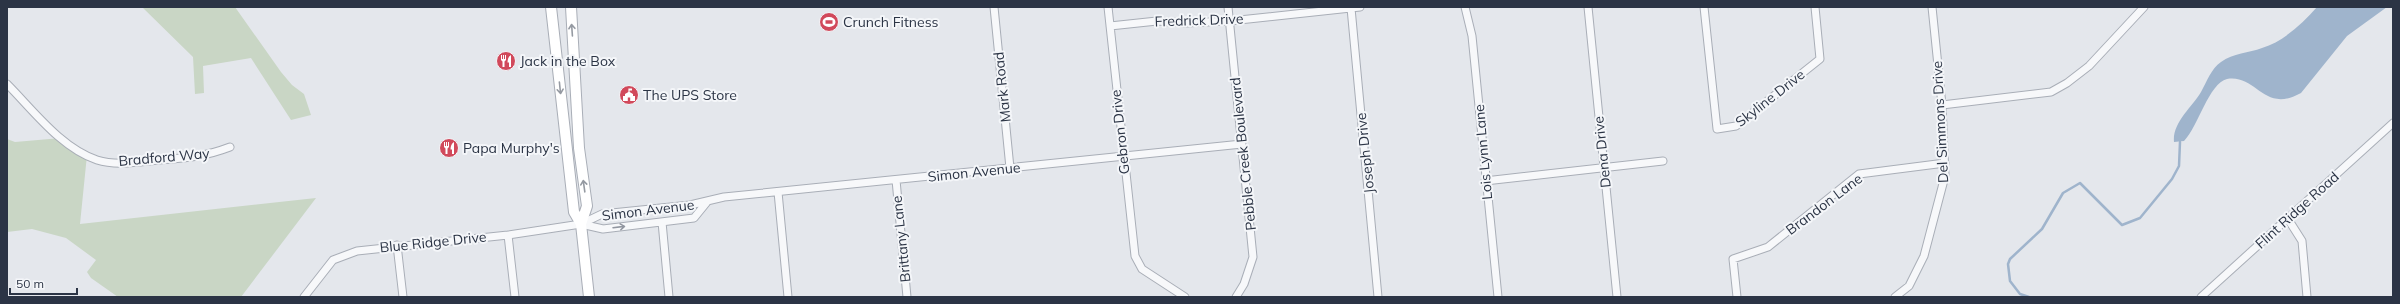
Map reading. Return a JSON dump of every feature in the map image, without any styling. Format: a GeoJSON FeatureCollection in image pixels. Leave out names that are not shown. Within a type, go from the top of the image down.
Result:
{"type":"FeatureCollection","features":[{"type":"Feature","properties":{"kind":"main road"},"geometry":{"type":"LineString","coordinates":[[552,7],[574,212],[581,224],[589,297]]}},
{"type":"Feature","properties":{"kind":"main road"},"geometry":{"type":"LineString","coordinates":[[571,7],[579,148],[587,206],[581,224]]}},
{"type":"Feature","properties":{"kind":"street","name":"Mark Road"},"geometry":{"type":"LineString","coordinates":[[994,7],[1010,168]]}},
{"type":"Feature","properties":{"kind":"street","name":"Gebron Drive"},"geometry":{"type":"LineString","coordinates":[[1108,7],[1122,157],[1135,256],[1142,268],[1185,297]]}},
{"type":"Feature","properties":{"kind":"street","name":"Pebble Creek Boulevard"},"geometry":{"type":"LineString","coordinates":[[1228,7],[1253,257],[1244,284],[1236,297]]}},
{"type":"Feature","properties":{"kind":"street","name":"Fredrick Drive"},"geometry":{"type":"LineString","coordinates":[[1110,26],[1157,21],[1185,23],[1230,21],[1360,7]]}},
{"type":"Feature","properties":{"kind":"street","name":"Lois Lynn Lane"},"geometry":{"type":"LineString","coordinates":[[1465,7],[1472,36],[1498,297]]}},
{"type":"Feature","properties":{"kind":"street","name":"Dena Drive"},"geometry":{"type":"LineString","coordinates":[[1588,7],[1617,297]]}},
{"type":"Feature","properties":{"kind":"street","name":"Skyline Drive"},"geometry":{"type":"LineString","coordinates":[[1704,7],[1717,129],[1736,126],[1820,59],[1815,7]]}},
{"type":"Feature","properties":{"kind":"street","name":"Del Simmons Drive"},"geometry":{"type":"LineString","coordinates":[[1895,297],[1909,286],[1924,256],[1943,189],[1945,163],[1942,105],[1932,7]]}},
{"type":"Feature","properties":{"kind":"street"},"geometry":{"type":"LineString","coordinates":[[1942,105],[2051,92],[2068,83],[2089,66],[2144,7]]}},
{"type":"Feature","properties":{"kind":"street","name":"Joseph Drive"},"geometry":{"type":"LineString","coordinates":[[1351,8],[1378,297]]}},
{"type":"Feature","properties":{"kind":"street","name":"Bradford Way"},"geometry":{"type":"LineString","coordinates":[[7,84],[60,137],[79,151],[98,160],[118,163],[207,156],[230,148]]}},
{"type":"Feature","properties":{"kind":"street","name":"Flint Ridge Road"},"geometry":{"type":"LineString","coordinates":[[2201,297],[2393,123]]}},
{"type":"Feature","properties":{"kind":"street","name":"Simon Avenue"},"geometry":{"type":"LineString","coordinates":[[581,224],[602,214],[707,202],[724,197],[1242,144]]}},
{"type":"Feature","properties":{"kind":"street"},"geometry":{"type":"LineString","coordinates":[[1486,181],[1664,161]]}},
{"type":"Feature","properties":{"kind":"street","name":"Brandon Lane"},"geometry":{"type":"LineString","coordinates":[[1737,297],[1733,259],[1768,247],[1859,174],[1945,163]]}},
{"type":"Feature","properties":{"kind":"street","name":"Brittany Lane"},"geometry":{"type":"LineString","coordinates":[[896,180],[907,297]]}},
{"type":"Feature","properties":{"kind":"street"},"geometry":{"type":"LineString","coordinates":[[778,192],[788,297]]}},
{"type":"Feature","properties":{"kind":"street","name":"Simon Avenue"},"geometry":{"type":"LineString","coordinates":[[581,224],[604,229],[694,218],[707,202]]}},
{"type":"Feature","properties":{"kind":"street"},"geometry":{"type":"LineString","coordinates":[[2288,219],[2302,241],[2307,297]]}},
{"type":"Feature","properties":{"kind":"street"},"geometry":{"type":"LineString","coordinates":[[662,222],[669,297]]}},
{"type":"Feature","properties":{"kind":"street","name":"Blue Ridge Drive"},"geometry":{"type":"LineString","coordinates":[[304,297],[333,260],[357,251],[397,245],[508,235],[581,224]]}},
{"type":"Feature","properties":{"kind":"street"},"geometry":{"type":"LineString","coordinates":[[508,235],[515,297]]}},
{"type":"Feature","properties":{"kind":"street"},"geometry":{"type":"LineString","coordinates":[[397,245],[403,297]]}},
{"type":"Feature","properties":{"kind":"green space"},"geometry":{"type":"Polygon","coordinates":[[[142,7],[235,7],[281,72],[292,85],[304,94],[311,115],[291,120],[251,58],[203,66],[204,93],[195,94],[193,57],[142,7]]]}},
{"type":"Feature","properties":{"kind":"green space"},"geometry":{"type":"Polygon","coordinates":[[[61,138],[87,155],[80,224],[316,198],[241,297],[118,297],[91,278],[87,272],[96,260],[66,238],[32,229],[7,232],[7,139],[15,142],[61,138]]]}},
{"type":"Feature","properties":{"kind":"water"},"geometry":{"type":"Polygon","coordinates":[[[2317,7],[2387,7],[2347,36],[2301,93],[2288,98],[2278,99],[2261,92],[2246,82],[2237,79],[2227,79],[2215,88],[2184,141],[2174,142],[2174,135],[2179,122],[2201,92],[2214,68],[2226,59],[2257,50],[2278,41],[2299,26],[2317,7]]]}},
{"type":"Feature","properties":{"kind":"waterway"},"geometry":{"type":"LineString","coordinates":[[2029,297],[2020,294],[2010,281],[2008,264],[2010,259],[2042,229],[2063,193],[2080,183],[2122,225],[2140,218],[2172,179],[2179,166],[2180,142]]}},
{"type":"Feature","properties":{"kind":"place","name":"Crunch Fitness"},"geometry":{"type":"Point","coordinates":[829,22]}},
{"type":"Feature","properties":{"kind":"place","name":"Jack in the Box"},"geometry":{"type":"Point","coordinates":[506,61]}},
{"type":"Feature","properties":{"kind":"place","name":"The UPS Store"},"geometry":{"type":"Point","coordinates":[629,95]}},
{"type":"Feature","properties":{"kind":"place","name":"Papa Murphy's"},"geometry":{"type":"Point","coordinates":[449,148]}}]}
